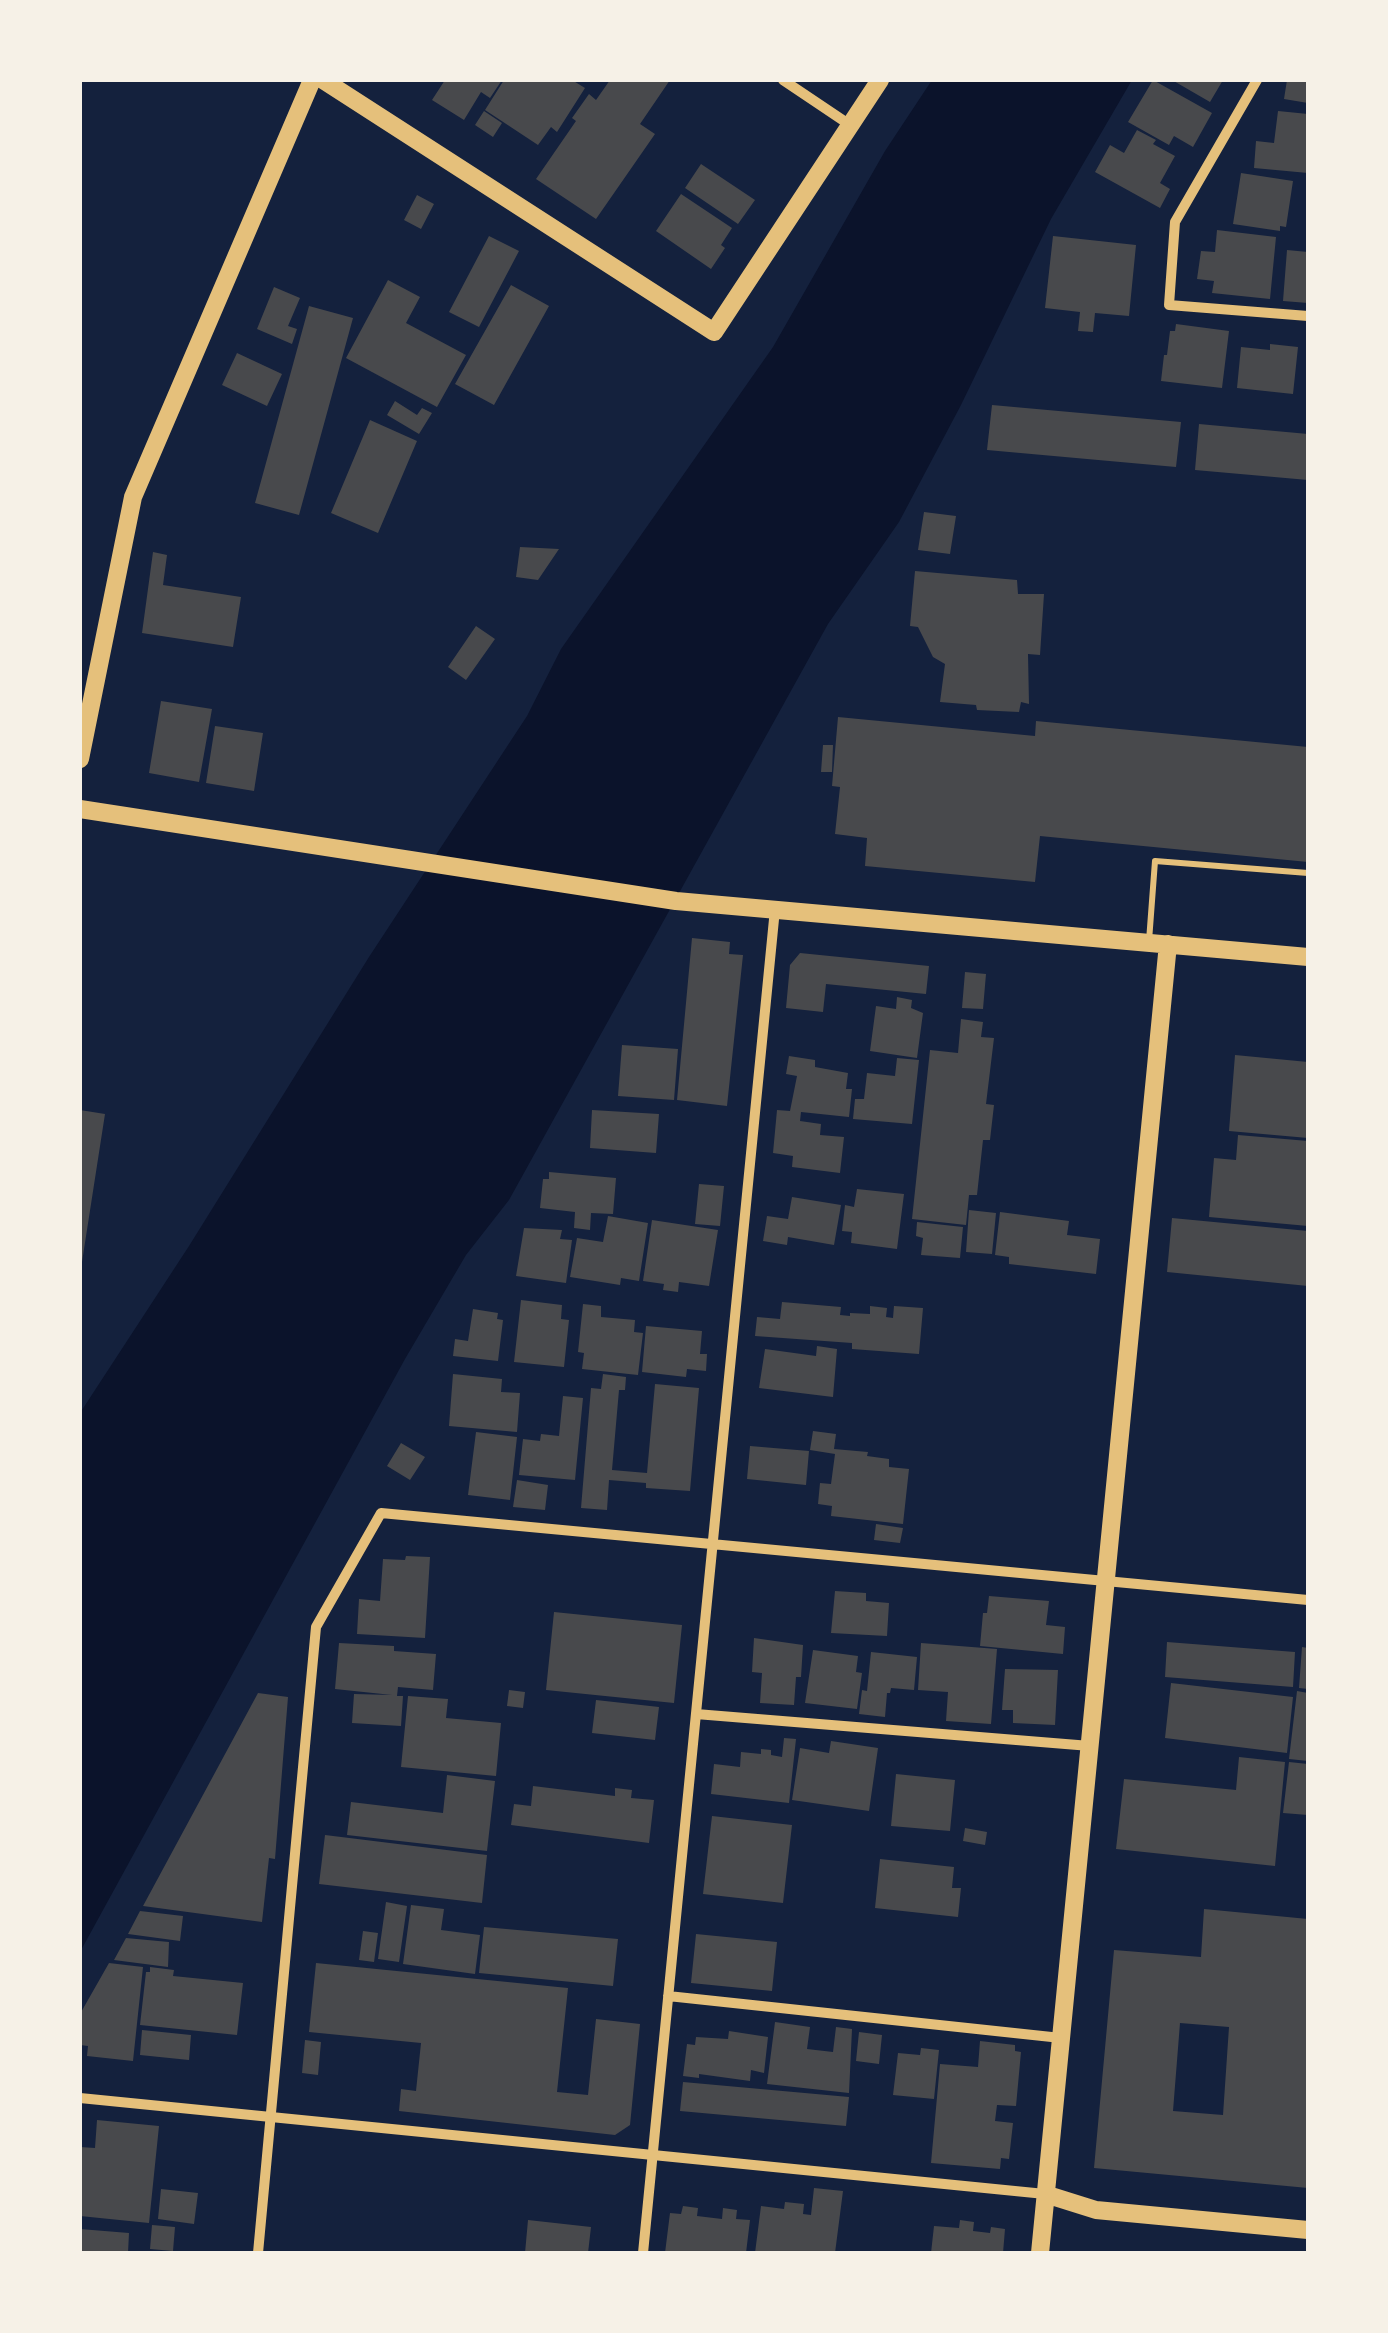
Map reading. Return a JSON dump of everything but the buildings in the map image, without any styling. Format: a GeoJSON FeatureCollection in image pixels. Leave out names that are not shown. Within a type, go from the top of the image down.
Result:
{"type":"FeatureCollection","features":[{"type":"Feature","properties":{"kind":"street"},"geometry":{"type":"LineString","coordinates":[[80,760],[133,496],[312,80]]}},
{"type":"Feature","properties":{"kind":"street"},"geometry":{"type":"LineString","coordinates":[[323,80],[714,332],[880,80]]}},
{"type":"Feature","properties":{"kind":"street"},"geometry":{"type":"LineString","coordinates":[[783,80],[850,125]]}},
{"type":"Feature","properties":{"kind":"street"},"geometry":{"type":"LineString","coordinates":[[1256,80],[1175,222],[1169,304],[1308,316]]}},
{"type":"Feature","properties":{"kind":"street"},"geometry":{"type":"LineString","coordinates":[[80,809],[676,901],[1308,957]]}},
{"type":"Feature","properties":{"kind":"street"},"geometry":{"type":"LineString","coordinates":[[643,2253],[775,910]]}},
{"type":"Feature","properties":{"kind":"street"},"geometry":{"type":"LineString","coordinates":[[1040,2253],[1106,1581],[1159,943]]}},
{"type":"Feature","properties":{"kind":"street"},"geometry":{"type":"LineString","coordinates":[[258,2253],[316,1627],[381,1513],[1308,1600]]}},
{"type":"Feature","properties":{"kind":"street"},"geometry":{"type":"LineString","coordinates":[[696,1714],[1090,1746]]}},
{"type":"Feature","properties":{"kind":"street"},"geometry":{"type":"LineString","coordinates":[[668,1996],[1061,2038]]}},
{"type":"Feature","properties":{"kind":"street"},"geometry":{"type":"LineString","coordinates":[[80,2098],[1045,2194],[1096,2210],[1308,2230]]}},
{"type":"Feature","properties":{"kind":"lane"},"geometry":{"type":"LineString","coordinates":[[1159,943],[1155,861],[1308,873]]}},
{"type":"Feature","properties":{"kind":"water"},"geometry":{"type":"Polygon","coordinates":[[[932,80],[1132,80],[1051,219],[899,522],[828,624],[509,1200],[466,1255],[405,1359],[80,1952],[80,1413],[527,716],[561,649],[773,347],[885,151],[932,80]]]}}]}
